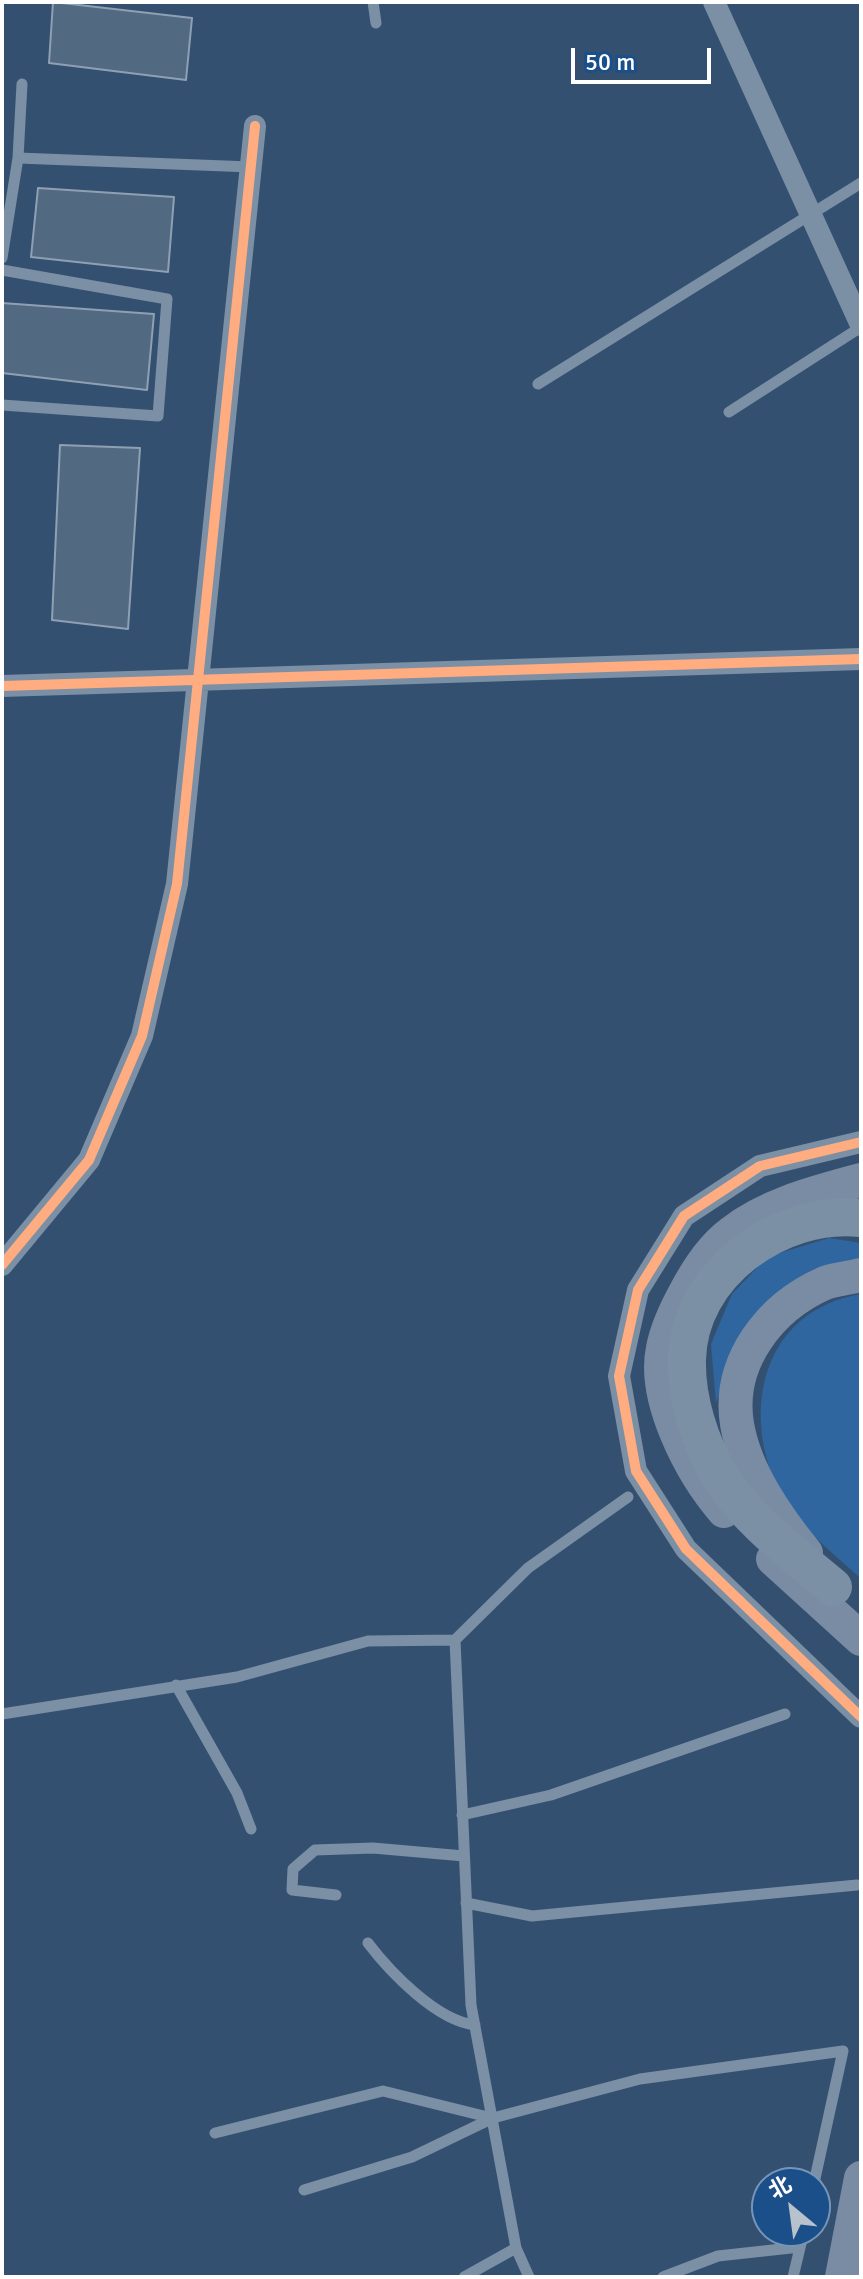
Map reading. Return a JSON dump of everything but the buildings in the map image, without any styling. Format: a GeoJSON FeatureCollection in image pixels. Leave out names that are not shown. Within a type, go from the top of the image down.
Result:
{"type":"FeatureCollection","features":[{"type":"Feature","properties":{"kind":"highway"},"geometry":{"type":"LineString","coordinates":[[847,1600],[769,1532],[720,1477],[700,1434],[691,1401],[687,1359],[692,1325],[708,1293],[730,1264],[761,1241],[809,1221],[861,1218]]}},
{"type":"Feature","properties":{"kind":"main road"},"geometry":{"type":"LineString","coordinates":[[861,1180],[806,1195],[731,1233],[708,1255],[689,1285],[673,1316],[662,1350],[664,1385],[672,1419],[690,1464],[721,1508],[861,1639]]}},
{"type":"Feature","properties":{"kind":"main road"},"geometry":{"type":"LineString","coordinates":[[847,1600],[785,1527],[746,1458],[737,1422],[739,1380],[751,1346],[772,1319],[826,1283],[861,1275]]}},
{"type":"Feature","properties":{"kind":"main road"},"geometry":{"type":"LineString","coordinates":[[842,2277],[861,2178]]}},
{"type":"Feature","properties":{"kind":"street"},"geometry":{"type":"LineString","coordinates":[[714,2],[861,326]]}},
{"type":"Feature","properties":{"kind":"street"},"geometry":{"type":"LineString","coordinates":[[2,1265],[89,1160],[142,1036],[177,884],[255,126]]}},
{"type":"Feature","properties":{"kind":"street"},"geometry":{"type":"LineString","coordinates":[[2,686],[861,659]]}},
{"type":"Feature","properties":{"kind":"street"},"geometry":{"type":"LineString","coordinates":[[861,1142],[760,1166],[684,1216],[638,1290],[619,1376],[636,1471],[686,1549],[861,1717]]}},
{"type":"Feature","properties":{"kind":"lane"},"geometry":{"type":"LineString","coordinates":[[373,2],[376,23]]}},
{"type":"Feature","properties":{"kind":"lane"},"geometry":{"type":"LineString","coordinates":[[2,258],[18,158],[22,84]]}},
{"type":"Feature","properties":{"kind":"lane"},"geometry":{"type":"LineString","coordinates":[[18,158],[251,167]]}},
{"type":"Feature","properties":{"kind":"lane"},"geometry":{"type":"LineString","coordinates":[[538,384],[861,183]]}},
{"type":"Feature","properties":{"kind":"lane"},"geometry":{"type":"LineString","coordinates":[[2,270],[167,299],[158,416],[2,405]]}},
{"type":"Feature","properties":{"kind":"lane"},"geometry":{"type":"LineString","coordinates":[[729,412],[861,326]]}},
{"type":"Feature","properties":{"kind":"lane"},"geometry":{"type":"LineString","coordinates":[[2,1714],[237,1677],[368,1641],[455,1640],[528,1568],[628,1497]]}},
{"type":"Feature","properties":{"kind":"lane"},"geometry":{"type":"LineString","coordinates":[[455,1640],[466,1903],[475,2025],[516,2248],[529,2277]]}},
{"type":"Feature","properties":{"kind":"lane"},"geometry":{"type":"LineString","coordinates":[[176,1685],[237,1793],[251,1829]]}},
{"type":"Feature","properties":{"kind":"lane"},"geometry":{"type":"LineString","coordinates":[[462,1815],[551,1795],[785,1714]]}},
{"type":"Feature","properties":{"kind":"lane"},"geometry":{"type":"LineString","coordinates":[[336,1895],[292,1890],[293,1869],[315,1850],[373,1848],[464,1856]]}},
{"type":"Feature","properties":{"kind":"lane"},"geometry":{"type":"LineString","coordinates":[[466,1903],[532,1916],[857,1885]]}},
{"type":"Feature","properties":{"kind":"lane"},"geometry":{"type":"LineString","coordinates":[[368,1943],[390,1971],[457,2023],[475,2025]]}},
{"type":"Feature","properties":{"kind":"lane"},"geometry":{"type":"LineString","coordinates":[[304,2190],[412,2157],[493,2118],[640,2079],[843,2051],[818,2167]]}},
{"type":"Feature","properties":{"kind":"lane"},"geometry":{"type":"LineString","coordinates":[[215,2133],[383,2091],[493,2118]]}},
{"type":"Feature","properties":{"kind":"lane"},"geometry":{"type":"LineString","coordinates":[[663,2277],[718,2256],[800,2247],[793,2277]]}},
{"type":"Feature","properties":{"kind":"lane"},"geometry":{"type":"LineString","coordinates":[[464,2277],[516,2248]]}},
{"type":"Feature","properties":{"kind":"shaded area"},"geometry":{"type":"Polygon","coordinates":[[[829,1238],[861,1243],[861,1264],[734,1349],[716,1403],[711,1344],[732,1294],[767,1257],[829,1238]]]}},
{"type":"Feature","properties":{"kind":"shaded area"},"geometry":{"type":"Polygon","coordinates":[[[861,1294],[861,1579],[804,1526],[785,1502],[767,1458],[761,1427],[762,1396],[769,1367],[782,1341],[802,1320],[828,1304],[861,1294]]]}},
{"type":"Feature","properties":{"kind":"cycle path"},"geometry":{"type":"LineString","coordinates":[[2,1265],[89,1160],[142,1036],[177,884],[255,126]]}},
{"type":"Feature","properties":{"kind":"cycle path"},"geometry":{"type":"LineString","coordinates":[[2,686],[861,659]]}},
{"type":"Feature","properties":{"kind":"cycle path"},"geometry":{"type":"LineString","coordinates":[[861,1142],[760,1166],[684,1216],[638,1290],[619,1376],[636,1471],[686,1549],[861,1717]]}}]}
